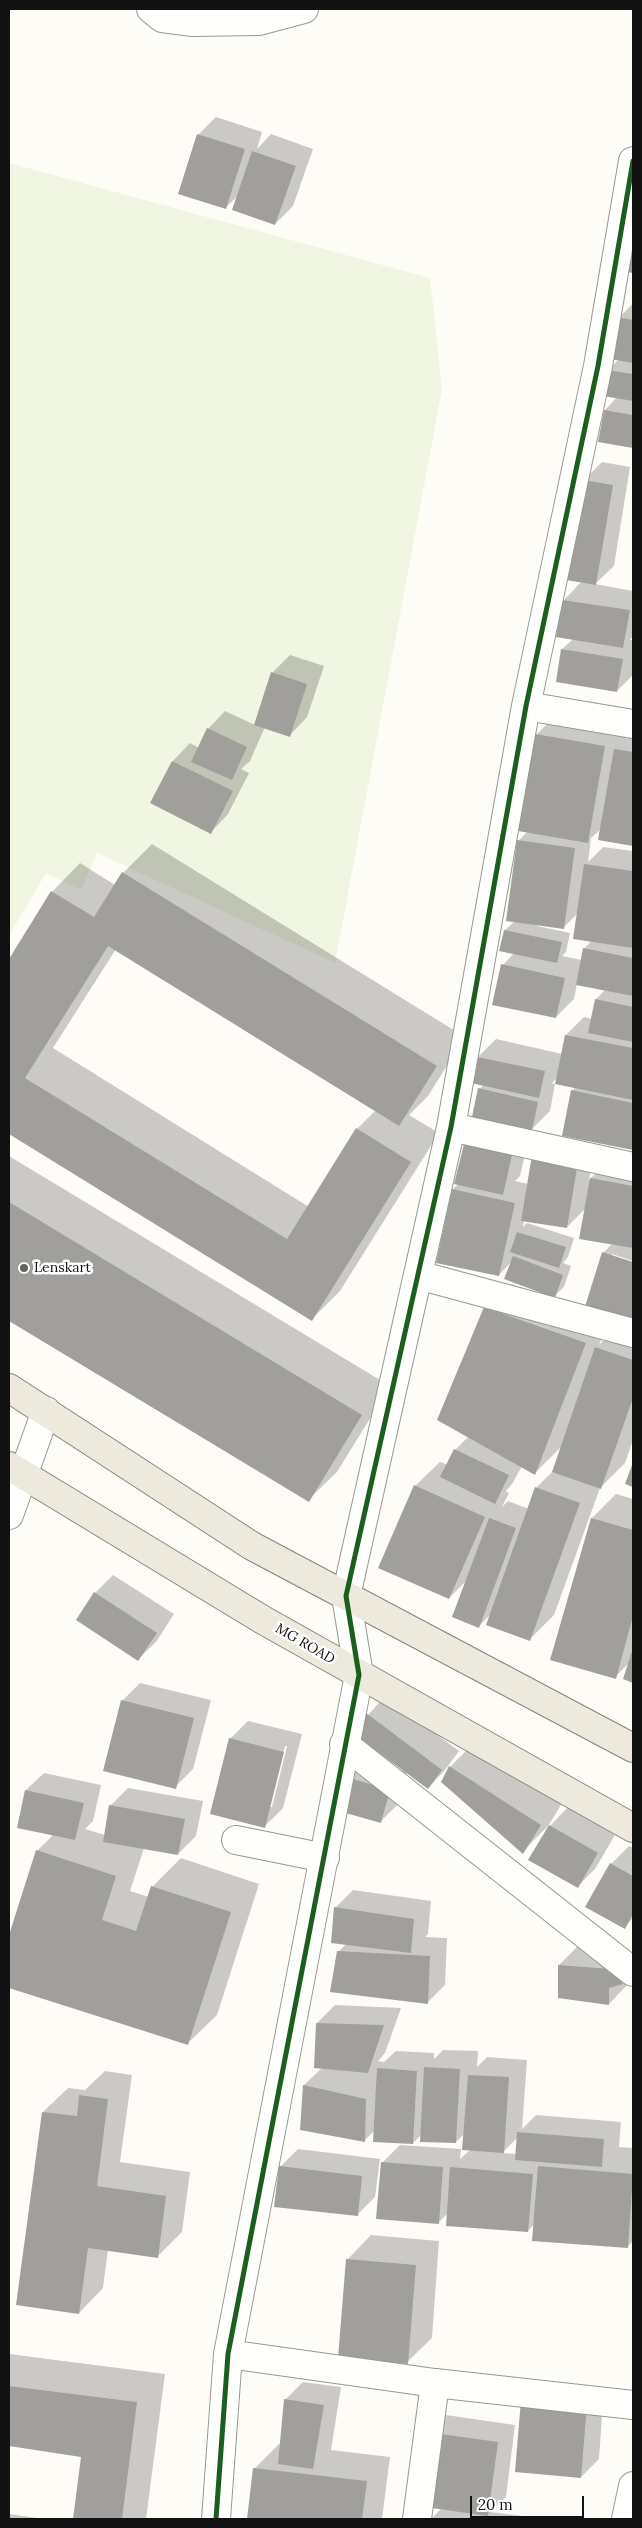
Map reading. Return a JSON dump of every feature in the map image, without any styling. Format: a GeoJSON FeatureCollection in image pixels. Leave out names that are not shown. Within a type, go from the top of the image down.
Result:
{"type":"FeatureCollection","features":[{"type":"Feature","properties":{"kind":"main road"},"geometry":{"type":"LineString","coordinates":[[9,1388],[252,1546],[633,1748]]}},
{"type":"Feature","properties":{"kind":"main road","name":"MG ROAD"},"geometry":{"type":"LineString","coordinates":[[16,1470],[263,1620],[633,1828]]}},
{"type":"Feature","properties":{"kind":"street"},"geometry":{"type":"LineString","coordinates":[[151,9],[162,18],[193,22],[258,20],[304,9]]}},
{"type":"Feature","properties":{"kind":"street"},"geometry":{"type":"LineString","coordinates":[[216,2519],[228,2354],[325,1858],[344,1744],[359,1675],[346,1596],[451,1128],[526,706],[598,366],[633,161]]}},
{"type":"Feature","properties":{"kind":"street"},"geometry":{"type":"LineString","coordinates":[[526,706],[633,724]]}},
{"type":"Feature","properties":{"kind":"street"},"geometry":{"type":"LineString","coordinates":[[451,1128],[633,1167]]}},
{"type":"Feature","properties":{"kind":"street"},"geometry":{"type":"LineString","coordinates":[[418,1275],[633,1333]]}},
{"type":"Feature","properties":{"kind":"street"},"geometry":{"type":"LineString","coordinates":[[9,1515],[16,1470],[46,1411]]}},
{"type":"Feature","properties":{"kind":"street"},"geometry":{"type":"LineString","coordinates":[[344,1744],[616,1956],[633,1972]]}},
{"type":"Feature","properties":{"kind":"street"},"geometry":{"type":"LineString","coordinates":[[236,1840],[325,1858]]}},
{"type":"Feature","properties":{"kind":"street"},"geometry":{"type":"LineString","coordinates":[[228,2354],[435,2383],[633,2405]]}},
{"type":"Feature","properties":{"kind":"street"},"geometry":{"type":"LineString","coordinates":[[417,2519],[435,2383]]}},
{"type":"Feature","properties":{"kind":"street"},"geometry":{"type":"LineString","coordinates":[[626,2519],[633,2486]]}},
{"type":"Feature","properties":{"kind":"green space"},"geometry":{"type":"Polygon","coordinates":[[[9,163],[430,278],[442,389],[335,963],[97,853],[81,890],[46,873],[9,935],[9,163]]]}},
{"type":"Feature","properties":{"kind":"building"},"geometry":{"type":"Polygon","coordinates":[[[197,134],[245,149],[226,209],[178,194],[197,134]]]}},
{"type":"Feature","properties":{"kind":"building"},"geometry":{"type":"Polygon","coordinates":[[[252,151],[296,166],[275,225],[232,210],[252,151]]]}},
{"type":"Feature","properties":{"kind":"building"},"geometry":{"type":"Polygon","coordinates":[[[633,215],[633,273],[621,271],[633,215]]]}},
{"type":"Feature","properties":{"kind":"building"},"geometry":{"type":"Polygon","coordinates":[[[617,317],[633,320],[633,363],[610,359],[617,317]]]}},
{"type":"Feature","properties":{"kind":"building"},"geometry":{"type":"Polygon","coordinates":[[[607,370],[633,374],[633,401],[603,396],[607,370]]]}},
{"type":"Feature","properties":{"kind":"building"},"geometry":{"type":"Polygon","coordinates":[[[604,410],[633,415],[633,448],[598,442],[604,410]]]}},
{"type":"Feature","properties":{"kind":"building"},"geometry":{"type":"Polygon","coordinates":[[[583,480],[613,485],[596,585],[566,580],[583,480]]]}},
{"type":"Feature","properties":{"kind":"building"},"geometry":{"type":"Polygon","coordinates":[[[562,600],[630,610],[623,648],[556,637],[562,600]]]}},
{"type":"Feature","properties":{"kind":"building"},"geometry":{"type":"Polygon","coordinates":[[[561,649],[623,659],[617,692],[556,682],[561,649]]]}},
{"type":"Feature","properties":{"kind":"building"},"geometry":{"type":"Polygon","coordinates":[[[271,672],[307,684],[290,737],[254,725],[271,672]]]}},
{"type":"Feature","properties":{"kind":"building"},"geometry":{"type":"Polygon","coordinates":[[[207,728],[247,747],[232,780],[191,762],[207,728]]]}},
{"type":"Feature","properties":{"kind":"building"},"geometry":{"type":"Polygon","coordinates":[[[535,734],[605,746],[588,843],[518,831],[535,734]]]}},
{"type":"Feature","properties":{"kind":"building"},"geometry":{"type":"Polygon","coordinates":[[[614,749],[633,752],[633,846],[598,840],[614,749]]]}},
{"type":"Feature","properties":{"kind":"building"},"geometry":{"type":"Polygon","coordinates":[[[172,761],[233,791],[211,834],[150,803],[172,761]]]}},
{"type":"Feature","properties":{"kind":"building"},"geometry":{"type":"Polygon","coordinates":[[[517,840],[575,848],[564,929],[506,921],[517,840]]]}},
{"type":"Feature","properties":{"kind":"building"},"geometry":{"type":"Polygon","coordinates":[[[584,864],[633,871],[633,948],[573,939],[584,864]]]}},
{"type":"Feature","properties":{"kind":"building"},"geometry":{"type":"Polygon","coordinates":[[[122,872],[437,1066],[399,1126],[108,946],[25,1078],[287,1239],[356,1128],[411,1162],[312,1321],[9,1134],[9,959],[51,891],[94,917],[122,872]]]}},
{"type":"Feature","properties":{"kind":"building"},"geometry":{"type":"Polygon","coordinates":[[[504,930],[562,942],[557,963],[499,951],[504,930]]]}},
{"type":"Feature","properties":{"kind":"building"},"geometry":{"type":"Polygon","coordinates":[[[583,948],[633,958],[633,996],[576,985],[583,948]]]}},
{"type":"Feature","properties":{"kind":"building"},"geometry":{"type":"Polygon","coordinates":[[[501,964],[565,978],[556,1018],[492,1005],[501,964]]]}},
{"type":"Feature","properties":{"kind":"building"},"geometry":{"type":"Polygon","coordinates":[[[595,999],[633,1007],[633,1042],[588,1033],[595,999]]]}},
{"type":"Feature","properties":{"kind":"building"},"geometry":{"type":"Polygon","coordinates":[[[565,1035],[633,1048],[633,1100],[555,1084],[565,1035]]]}},
{"type":"Feature","properties":{"kind":"building"},"geometry":{"type":"Polygon","coordinates":[[[477,1057],[545,1071],[539,1098],[471,1083],[477,1057]]]}},
{"type":"Feature","properties":{"kind":"building"},"geometry":{"type":"Polygon","coordinates":[[[478,1088],[538,1102],[532,1130],[472,1117],[478,1088]]]}},
{"type":"Feature","properties":{"kind":"building"},"geometry":{"type":"Polygon","coordinates":[[[571,1090],[633,1103],[633,1150],[562,1136],[571,1090]]]}},
{"type":"Feature","properties":{"kind":"building"},"geometry":{"type":"Polygon","coordinates":[[[464,1144],[512,1155],[503,1195],[454,1184],[464,1144]]]}},
{"type":"Feature","properties":{"kind":"building"},"geometry":{"type":"Polygon","coordinates":[[[532,1155],[578,1162],[567,1228],[521,1221],[532,1155]]]}},
{"type":"Feature","properties":{"kind":"building"},"geometry":{"type":"Polygon","coordinates":[[[590,1178],[633,1186],[633,1248],[579,1239],[590,1178]]]}},
{"type":"Feature","properties":{"kind":"building"},"geometry":{"type":"Polygon","coordinates":[[[452,1189],[515,1203],[499,1276],[436,1263],[452,1189]]]}},
{"type":"Feature","properties":{"kind":"building"},"geometry":{"type":"Polygon","coordinates":[[[9,1202],[362,1415],[309,1502],[9,1321],[9,1202]]]}},
{"type":"Feature","properties":{"kind":"building"},"geometry":{"type":"Polygon","coordinates":[[[517,1232],[566,1247],[559,1268],[510,1252],[517,1232]]]}},
{"type":"Feature","properties":{"kind":"building"},"geometry":{"type":"Polygon","coordinates":[[[602,1252],[633,1262],[633,1316],[631,1324],[584,1310],[602,1252]]]}},
{"type":"Feature","properties":{"kind":"building"},"geometry":{"type":"Polygon","coordinates":[[[513,1256],[563,1275],[555,1298],[504,1279],[513,1256]]]}},
{"type":"Feature","properties":{"kind":"building"},"geometry":{"type":"Polygon","coordinates":[[[484,1307],[586,1343],[535,1475],[437,1420],[484,1307]]]}},
{"type":"Feature","properties":{"kind":"building"},"geometry":{"type":"Polygon","coordinates":[[[595,1347],[633,1360],[633,1398],[601,1489],[552,1472],[595,1347]]]}},
{"type":"Feature","properties":{"kind":"building"},"geometry":{"type":"Polygon","coordinates":[[[454,1449],[509,1475],[495,1504],[440,1477],[454,1449]]]}},
{"type":"Feature","properties":{"kind":"building"},"geometry":{"type":"Polygon","coordinates":[[[633,1462],[633,1487],[625,1484],[633,1462]]]}},
{"type":"Feature","properties":{"kind":"building"},"geometry":{"type":"Polygon","coordinates":[[[414,1485],[485,1517],[449,1599],[378,1568],[414,1485]]]}},
{"type":"Feature","properties":{"kind":"building"},"geometry":{"type":"Polygon","coordinates":[[[535,1487],[580,1503],[530,1641],[486,1625],[535,1487]]]}},
{"type":"Feature","properties":{"kind":"building"},"geometry":{"type":"Polygon","coordinates":[[[489,1518],[516,1528],[479,1628],[452,1617],[489,1518]]]}},
{"type":"Feature","properties":{"kind":"building"},"geometry":{"type":"Polygon","coordinates":[[[591,1518],[633,1530],[633,1616],[616,1679],[550,1660],[591,1518]]]}},
{"type":"Feature","properties":{"kind":"building"},"geometry":{"type":"Polygon","coordinates":[[[94,1592],[157,1633],[138,1661],[76,1620],[94,1592]]]}},
{"type":"Feature","properties":{"kind":"building"},"geometry":{"type":"Polygon","coordinates":[[[633,1648],[633,1683],[623,1679],[633,1648]]]}},
{"type":"Feature","properties":{"kind":"building"},"geometry":{"type":"Polygon","coordinates":[[[121,1700],[194,1718],[176,1789],[103,1771],[121,1700]]]}},
{"type":"Feature","properties":{"kind":"building"},"geometry":{"type":"Polygon","coordinates":[[[366,1713],[442,1770],[428,1789],[351,1732],[366,1713]]]}},
{"type":"Feature","properties":{"kind":"building"},"geometry":{"type":"Polygon","coordinates":[[[229,1738],[284,1752],[265,1828],[210,1814],[229,1738]]]}},
{"type":"Feature","properties":{"kind":"building"},"geometry":{"type":"Polygon","coordinates":[[[449,1766],[541,1825],[523,1854],[441,1782],[449,1766]]]}},
{"type":"Feature","properties":{"kind":"building"},"geometry":{"type":"Polygon","coordinates":[[[346,1777],[390,1790],[381,1823],[335,1810],[346,1777]]]}},
{"type":"Feature","properties":{"kind":"building"},"geometry":{"type":"Polygon","coordinates":[[[25,1790],[84,1803],[75,1840],[17,1828],[25,1790]]]}},
{"type":"Feature","properties":{"kind":"building"},"geometry":{"type":"Polygon","coordinates":[[[109,1805],[185,1819],[178,1855],[103,1842],[109,1805]]]}},
{"type":"Feature","properties":{"kind":"building"},"geometry":{"type":"Polygon","coordinates":[[[549,1825],[598,1853],[578,1888],[528,1860],[549,1825]]]}},
{"type":"Feature","properties":{"kind":"building"},"geometry":{"type":"Polygon","coordinates":[[[36,1850],[116,1876],[102,1920],[136,1931],[151,1886],[231,1912],[188,2045],[9,1988],[9,1935],[36,1850]]]}},
{"type":"Feature","properties":{"kind":"building"},"geometry":{"type":"Polygon","coordinates":[[[610,1863],[633,1876],[633,1914],[625,1929],[585,1907],[610,1863]]]}},
{"type":"Feature","properties":{"kind":"building"},"geometry":{"type":"Polygon","coordinates":[[[334,1907],[414,1919],[411,1953],[331,1943],[334,1907]]]}},
{"type":"Feature","properties":{"kind":"building"},"geometry":{"type":"Polygon","coordinates":[[[337,1951],[430,1956],[428,2004],[330,1992],[337,1951]]]}},
{"type":"Feature","properties":{"kind":"building"},"geometry":{"type":"Polygon","coordinates":[[[558,1965],[612,1969],[623,1984],[609,1988],[609,2005],[558,1998],[558,1965]]]}},
{"type":"Feature","properties":{"kind":"building"},"geometry":{"type":"Polygon","coordinates":[[[316,2023],[384,2025],[368,2073],[314,2068],[316,2023]]]}},
{"type":"Feature","properties":{"kind":"building"},"geometry":{"type":"Polygon","coordinates":[[[424,2067],[460,2069],[456,2143],[420,2142],[424,2067]]]}},
{"type":"Feature","properties":{"kind":"building"},"geometry":{"type":"Polygon","coordinates":[[[377,2068],[417,2071],[413,2144],[373,2142],[377,2068]]]}},
{"type":"Feature","properties":{"kind":"building"},"geometry":{"type":"Polygon","coordinates":[[[468,2075],[509,2077],[504,2153],[462,2150],[468,2075]]]}},
{"type":"Feature","properties":{"kind":"building"},"geometry":{"type":"Polygon","coordinates":[[[303,2085],[366,2099],[365,2142],[300,2130],[303,2085]]]}},
{"type":"Feature","properties":{"kind":"building"},"geometry":{"type":"Polygon","coordinates":[[[79,2095],[108,2099],[97,2186],[166,2196],[158,2258],[88,2248],[79,2314],[16,2305],[42,2112],[77,2116],[79,2095]]]}},
{"type":"Feature","properties":{"kind":"building"},"geometry":{"type":"Polygon","coordinates":[[[517,2132],[604,2139],[602,2167],[515,2160],[517,2132]]]}},
{"type":"Feature","properties":{"kind":"building"},"geometry":{"type":"Polygon","coordinates":[[[381,2162],[443,2167],[439,2224],[376,2219],[381,2162]]]}},
{"type":"Feature","properties":{"kind":"building"},"geometry":{"type":"Polygon","coordinates":[[[279,2166],[362,2176],[358,2216],[274,2207],[279,2166]]]}},
{"type":"Feature","properties":{"kind":"building"},"geometry":{"type":"Polygon","coordinates":[[[538,2166],[633,2174],[628,2248],[532,2241],[538,2166]]]}},
{"type":"Feature","properties":{"kind":"building"},"geometry":{"type":"Polygon","coordinates":[[[450,2167],[533,2174],[528,2232],[446,2226],[450,2167]]]}},
{"type":"Feature","properties":{"kind":"building"},"geometry":{"type":"Polygon","coordinates":[[[346,2259],[416,2265],[408,2364],[338,2358],[346,2259]]]}},
{"type":"Feature","properties":{"kind":"building"},"geometry":{"type":"Polygon","coordinates":[[[9,2386],[137,2402],[122,2519],[73,2519],[81,2457],[9,2446],[9,2386]]]}},
{"type":"Feature","properties":{"kind":"building"},"geometry":{"type":"Polygon","coordinates":[[[284,2399],[324,2405],[313,2469],[278,2464],[284,2399]]]}},
{"type":"Feature","properties":{"kind":"building"},"geometry":{"type":"Polygon","coordinates":[[[521,2400],[587,2405],[581,2478],[515,2472],[521,2400]]]}},
{"type":"Feature","properties":{"kind":"building"},"geometry":{"type":"Polygon","coordinates":[[[420,2431],[498,2442],[488,2516],[410,2505],[420,2431]]]}},
{"type":"Feature","properties":{"kind":"building"},"geometry":{"type":"Polygon","coordinates":[[[253,2468],[367,2481],[362,2519],[247,2519],[253,2468]]]}},
{"type":"Feature","properties":{"kind":"cycle path"},"geometry":{"type":"LineString","coordinates":[[216,2519],[228,2354],[359,1675],[346,1596],[451,1127],[526,706],[598,366],[633,161]]}},
{"type":"Feature","properties":{"kind":"place","name":"Lenskart"},"geometry":{"type":"Point","coordinates":[24,1268]}}]}
